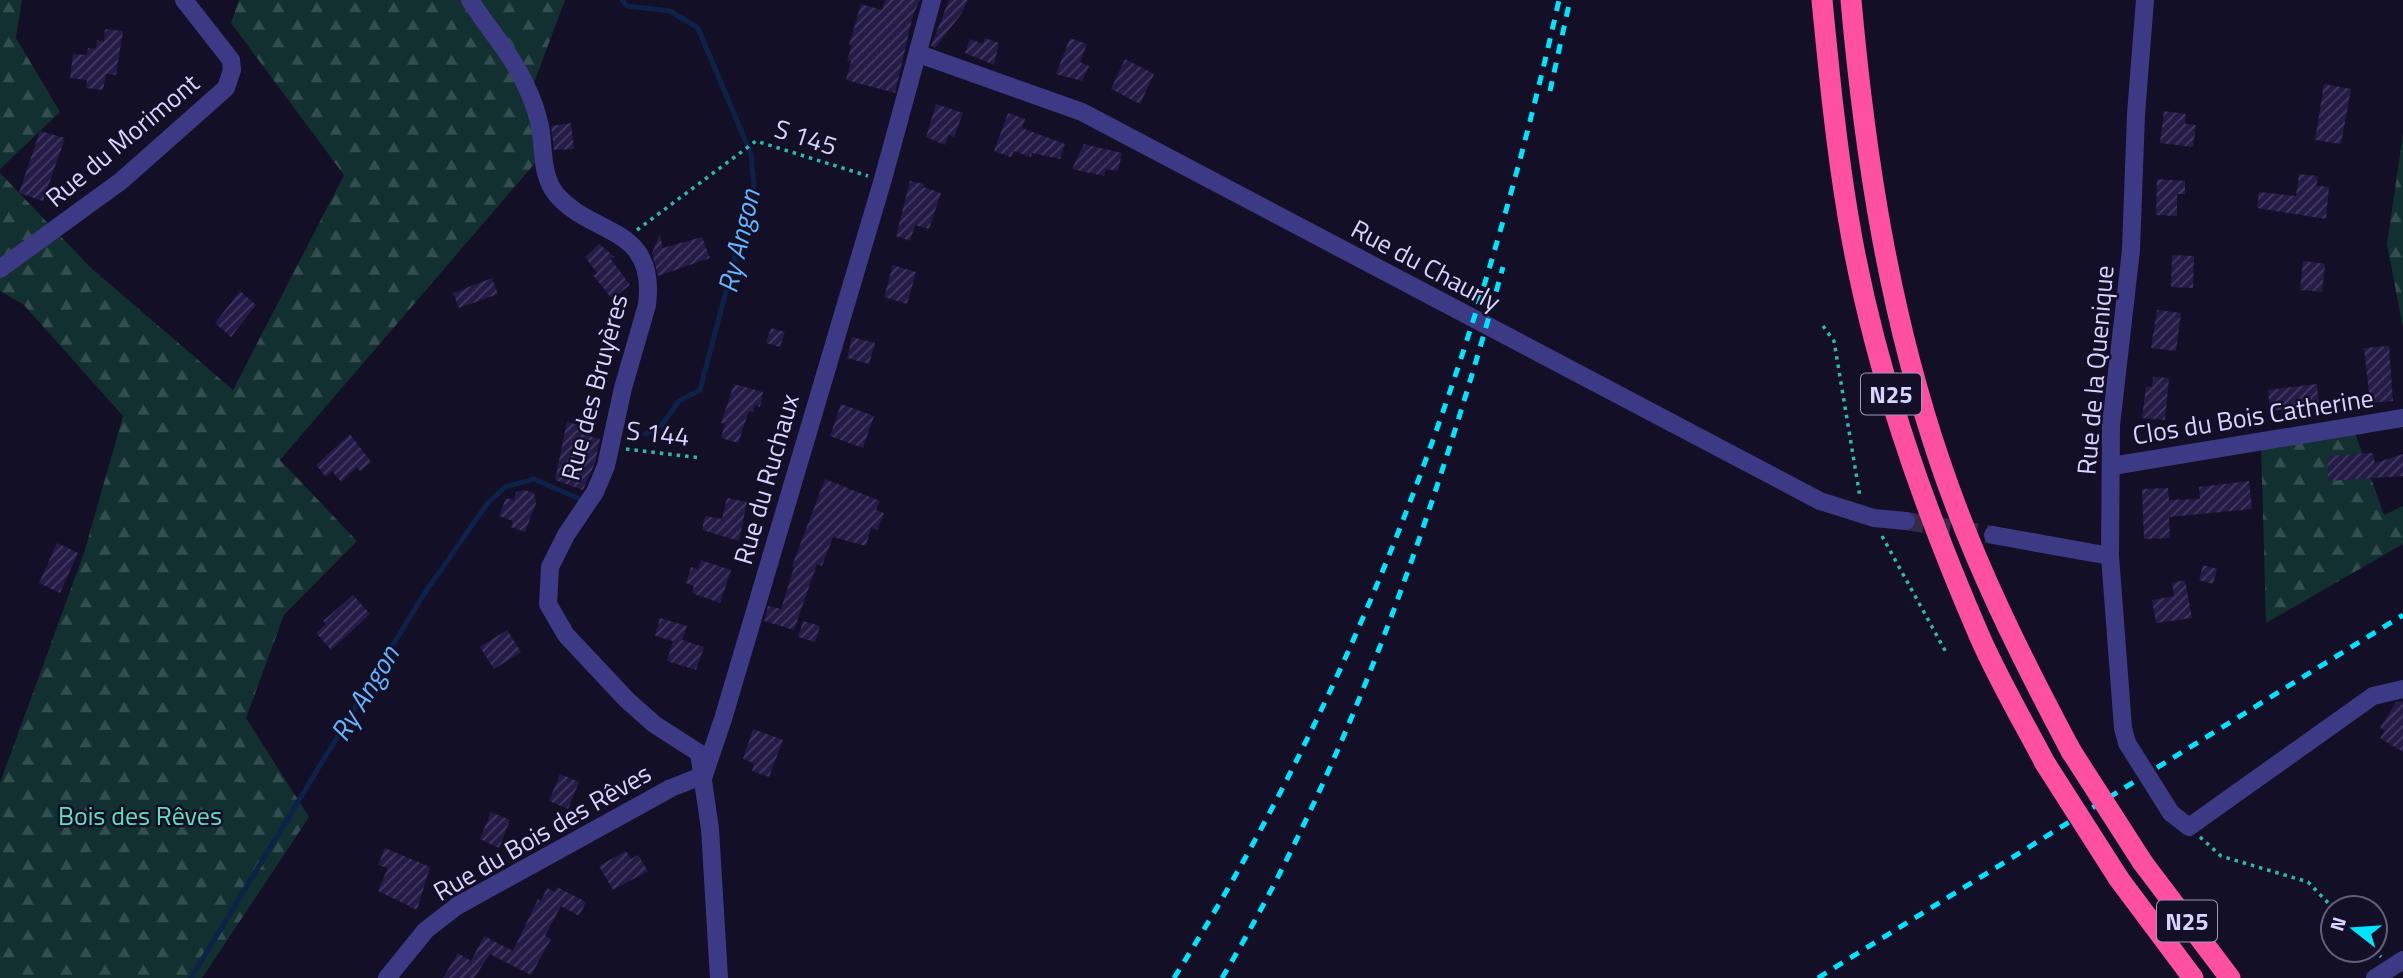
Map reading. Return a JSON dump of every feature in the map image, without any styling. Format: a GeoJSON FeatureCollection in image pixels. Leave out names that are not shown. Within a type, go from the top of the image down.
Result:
{"type":"FeatureCollection","features":[{"type":"Feature","properties":{"kind":"highway","name":"N25"},"geometry":{"type":"LineString","coordinates":[[1822,0],[1832,104],[1848,218],[1878,353],[1912,466],[1945,554],[1980,639],[2045,763],[2119,878],[2193,978]]}},
{"type":"Feature","properties":{"kind":"highway","name":"N25"},"geometry":{"type":"LineString","coordinates":[[1851,0],[1860,99],[1876,212],[1906,344],[1932,436],[1971,543],[2008,633],[2071,751],[2143,863],[2230,978]]}},
{"type":"Feature","properties":{"kind":"street","name":"Rue du Morimont"},"geometry":{"type":"LineString","coordinates":[[0,270],[121,181],[226,88],[232,70],[226,51],[184,0]]}},
{"type":"Feature","properties":{"kind":"street","name":"Rue des Bruyères"},"geometry":{"type":"LineString","coordinates":[[470,0],[526,85],[539,124],[547,178],[556,194],[625,239],[641,258],[649,292],[610,447],[595,492],[566,535],[550,566],[548,604],[566,635],[627,700],[654,724],[699,752],[704,775]]}},
{"type":"Feature","properties":{"kind":"street","name":"Rue du Ruchaux"},"geometry":{"type":"LineString","coordinates":[[719,978],[704,775],[723,719],[919,54],[932,0]]}},
{"type":"Feature","properties":{"kind":"street","name":"Rue de la Quenique"},"geometry":{"type":"LineString","coordinates":[[2145,0],[2136,114],[2131,250],[2111,425],[2110,556],[2123,728],[2127,743],[2171,813],[2189,827]]}},
{"type":"Feature","properties":{"kind":"street","name":"Rue du Chaurly"},"geometry":{"type":"LineString","coordinates":[[919,54],[1082,112],[1769,477],[1820,501],[1874,519],[1906,521]]}},
{"type":"Feature","properties":{"kind":"street","name":"Clos du Bois Catherine"},"geometry":{"type":"LineString","coordinates":[[2112,466],[2403,418]]}},
{"type":"Feature","properties":{"kind":"street"},"geometry":{"type":"LineString","coordinates":[[1993,535],[2110,556]]}},
{"type":"Feature","properties":{"kind":"street"},"geometry":{"type":"LineString","coordinates":[[2189,827],[2373,696],[2403,689]]}},
{"type":"Feature","properties":{"kind":"street","name":"Rue du Bois des Rêves"},"geometry":{"type":"LineString","coordinates":[[387,978],[426,930],[457,906],[671,788],[704,775]]}},
{"type":"Feature","properties":{"kind":"street"},"geometry":{"type":"LineString","coordinates":[[2375,978],[2403,960]]}},
{"type":"Feature","properties":{"kind":"path","name":"S 145"},"geometry":{"type":"LineString","coordinates":[[625,239],[756,141],[846,170]]}},
{"type":"Feature","properties":{"kind":"path"},"geometry":{"type":"LineString","coordinates":[[1823,326],[1834,341],[1860,502],[1874,519],[1947,654]]}},
{"type":"Feature","properties":{"kind":"path","name":"S 144"},"geometry":{"type":"LineString","coordinates":[[610,447],[702,458]]}},
{"type":"Feature","properties":{"kind":"path"},"geometry":{"type":"LineString","coordinates":[[2189,827],[2221,856],[2308,882],[2320,894]]}},
{"type":"Feature","properties":{"kind":"green space"},"geometry":{"type":"Polygon","coordinates":[[[0,0],[22,0],[16,38],[60,112],[0,169],[0,0]]]}},
{"type":"Feature","properties":{"kind":"green space","name":"Bois des Rêves"},"geometry":{"type":"Polygon","coordinates":[[[239,0],[565,0],[532,88],[536,162],[280,460],[357,541],[284,615],[246,718],[309,817],[202,978],[0,978],[0,783],[84,553],[123,416],[24,305],[0,291],[0,173],[90,267],[233,390],[344,175],[231,23],[239,0]]]}},
{"type":"Feature","properties":{"kind":"green space"},"geometry":{"type":"Polygon","coordinates":[[[2403,134],[2403,328],[2387,244],[2403,134]]]}},
{"type":"Feature","properties":{"kind":"green space"},"geometry":{"type":"Polygon","coordinates":[[[2354,430],[2384,515],[2403,506],[2403,544],[2266,623],[2261,443],[2354,430]]]}},
{"type":"Feature","properties":{"kind":"building"},"geometry":{"type":"Polygon","coordinates":[[[885,0],[920,0],[913,15],[895,93],[846,80],[851,61],[847,60],[852,45],[849,45],[861,4],[882,10],[885,0]]]}},
{"type":"Feature","properties":{"kind":"building"},"geometry":{"type":"Polygon","coordinates":[[[949,0],[968,0],[962,13],[935,48],[931,46],[949,0]]]}},
{"type":"Feature","properties":{"kind":"building"},"geometry":{"type":"Polygon","coordinates":[[[105,29],[123,31],[116,75],[106,74],[103,90],[86,88],[87,80],[70,78],[73,54],[87,55],[88,48],[96,49],[97,40],[104,41],[105,29]]]}},
{"type":"Feature","properties":{"kind":"building"},"geometry":{"type":"Polygon","coordinates":[[[985,38],[999,43],[994,65],[965,53],[970,39],[983,44],[985,38]]]}},
{"type":"Feature","properties":{"kind":"building"},"geometry":{"type":"Polygon","coordinates":[[[1070,38],[1087,44],[1080,62],[1089,66],[1082,81],[1056,74],[1070,38]]]}},
{"type":"Feature","properties":{"kind":"building"},"geometry":{"type":"Polygon","coordinates":[[[1125,59],[1154,74],[1140,104],[1111,89],[1125,59]]]}},
{"type":"Feature","properties":{"kind":"building"},"geometry":{"type":"Polygon","coordinates":[[[2324,84],[2351,89],[2341,144],[2315,140],[2324,84]]]}},
{"type":"Feature","properties":{"kind":"building"},"geometry":{"type":"Polygon","coordinates":[[[936,104],[963,113],[954,137],[949,135],[945,145],[926,137],[936,104]]]}},
{"type":"Feature","properties":{"kind":"building"},"geometry":{"type":"Polygon","coordinates":[[[2164,111],[2186,114],[2185,124],[2196,125],[2193,147],[2160,143],[2164,111]]]}},
{"type":"Feature","properties":{"kind":"building"},"geometry":{"type":"Polygon","coordinates":[[[1008,113],[1025,119],[1022,128],[1065,144],[1060,159],[1032,153],[1031,157],[1014,151],[1011,157],[994,151],[1008,113]]]}},
{"type":"Feature","properties":{"kind":"building"},"geometry":{"type":"Polygon","coordinates":[[[571,123],[574,149],[554,150],[551,126],[571,123]]]}},
{"type":"Feature","properties":{"kind":"building"},"geometry":{"type":"Polygon","coordinates":[[[40,131],[65,138],[43,201],[19,193],[40,131]]]}},
{"type":"Feature","properties":{"kind":"building"},"geometry":{"type":"Polygon","coordinates":[[[1084,144],[1122,153],[1118,171],[1106,169],[1104,176],[1072,169],[1084,144]]]}},
{"type":"Feature","properties":{"kind":"building"},"geometry":{"type":"Polygon","coordinates":[[[2299,174],[2318,176],[2316,186],[2329,187],[2326,219],[2257,208],[2259,192],[2296,196],[2299,174]]]}},
{"type":"Feature","properties":{"kind":"building"},"geometry":{"type":"Polygon","coordinates":[[[2157,179],[2185,181],[2185,194],[2177,194],[2177,216],[2156,215],[2157,179]]]}},
{"type":"Feature","properties":{"kind":"building"},"geometry":{"type":"Polygon","coordinates":[[[910,181],[924,184],[923,187],[941,193],[929,229],[915,225],[910,241],[896,236],[910,181]]]}},
{"type":"Feature","properties":{"kind":"building"},"geometry":{"type":"Polygon","coordinates":[[[660,234],[663,248],[702,237],[710,258],[658,276],[652,253],[660,234]]]}},
{"type":"Feature","properties":{"kind":"building"},"geometry":{"type":"Polygon","coordinates":[[[599,244],[615,257],[610,258],[630,285],[612,299],[593,275],[597,273],[585,257],[599,244]]]}},
{"type":"Feature","properties":{"kind":"building"},"geometry":{"type":"Polygon","coordinates":[[[2172,255],[2194,256],[2193,288],[2171,287],[2172,255]]]}},
{"type":"Feature","properties":{"kind":"building"},"geometry":{"type":"Polygon","coordinates":[[[2303,261],[2325,264],[2322,292],[2300,290],[2303,261]]]}},
{"type":"Feature","properties":{"kind":"building"},"geometry":{"type":"Polygon","coordinates":[[[893,265],[916,272],[907,304],[884,297],[893,265]]]}},
{"type":"Feature","properties":{"kind":"building"},"geometry":{"type":"Polygon","coordinates":[[[492,278],[498,294],[459,308],[453,293],[492,278]]]}},
{"type":"Feature","properties":{"kind":"building"},"geometry":{"type":"Polygon","coordinates":[[[240,291],[256,305],[231,337],[215,323],[240,291]]]}},
{"type":"Feature","properties":{"kind":"building"},"geometry":{"type":"Polygon","coordinates":[[[2157,310],[2181,313],[2176,351],[2151,348],[2157,310]]]}},
{"type":"Feature","properties":{"kind":"building"},"geometry":{"type":"Polygon","coordinates":[[[771,328],[785,332],[780,347],[766,343],[771,328]]]}},
{"type":"Feature","properties":{"kind":"building"},"geometry":{"type":"Polygon","coordinates":[[[852,337],[875,343],[869,364],[847,358],[852,337]]]}},
{"type":"Feature","properties":{"kind":"building"},"geometry":{"type":"Polygon","coordinates":[[[2389,346],[2393,401],[2370,403],[2364,348],[2389,346]]]}},
{"type":"Feature","properties":{"kind":"building"},"geometry":{"type":"Polygon","coordinates":[[[2153,377],[2169,378],[2165,420],[2142,418],[2146,386],[2152,387],[2153,377]]]}},
{"type":"Feature","properties":{"kind":"building"},"geometry":{"type":"Polygon","coordinates":[[[734,384],[763,392],[760,407],[755,405],[753,412],[749,411],[738,443],[721,438],[725,424],[721,423],[734,384]]]}},
{"type":"Feature","properties":{"kind":"building"},"geometry":{"type":"Polygon","coordinates":[[[2317,384],[2319,406],[2270,411],[2268,390],[2317,384]]]}},
{"type":"Feature","properties":{"kind":"building"},"geometry":{"type":"Polygon","coordinates":[[[841,404],[874,416],[863,448],[830,436],[841,404]]]}},
{"type":"Feature","properties":{"kind":"building"},"geometry":{"type":"Polygon","coordinates":[[[567,422],[583,426],[582,434],[600,439],[595,463],[583,490],[555,480],[567,422]]]}},
{"type":"Feature","properties":{"kind":"building"},"geometry":{"type":"Polygon","coordinates":[[[350,434],[371,462],[360,471],[357,467],[341,482],[332,471],[326,477],[316,465],[350,434]]]}},
{"type":"Feature","properties":{"kind":"building"},"geometry":{"type":"Polygon","coordinates":[[[2373,453],[2375,463],[2403,454],[2403,476],[2328,481],[2327,456],[2373,453]]]}},
{"type":"Feature","properties":{"kind":"building"},"geometry":{"type":"Polygon","coordinates":[[[825,479],[880,501],[876,510],[884,513],[877,530],[871,528],[866,546],[833,537],[822,566],[817,564],[794,630],[764,621],[768,606],[781,609],[794,567],[792,566],[825,479]]]}},
{"type":"Feature","properties":{"kind":"building"},"geometry":{"type":"Polygon","coordinates":[[[2249,481],[2252,509],[2169,517],[2170,538],[2144,539],[2142,489],[2168,488],[2169,500],[2200,499],[2199,487],[2249,481]]]}},
{"type":"Feature","properties":{"kind":"building"},"geometry":{"type":"Polygon","coordinates":[[[524,490],[534,493],[536,503],[525,532],[511,527],[513,521],[499,516],[506,498],[514,500],[516,492],[524,490]]]}},
{"type":"Feature","properties":{"kind":"building"},"geometry":{"type":"Polygon","coordinates":[[[727,498],[747,502],[739,541],[702,530],[705,516],[722,519],[727,498]]]}},
{"type":"Feature","properties":{"kind":"building"},"geometry":{"type":"Polygon","coordinates":[[[57,543],[78,553],[60,593],[39,583],[57,543]]]}},
{"type":"Feature","properties":{"kind":"building"},"geometry":{"type":"Polygon","coordinates":[[[701,560],[731,570],[720,603],[692,593],[694,586],[686,583],[691,567],[698,569],[701,560]]]}},
{"type":"Feature","properties":{"kind":"building"},"geometry":{"type":"Polygon","coordinates":[[[2203,565],[2217,569],[2213,584],[2199,580],[2203,565]]]}},
{"type":"Feature","properties":{"kind":"building"},"geometry":{"type":"Polygon","coordinates":[[[2185,580],[2192,618],[2156,623],[2152,600],[2174,596],[2172,583],[2185,580]]]}},
{"type":"Feature","properties":{"kind":"building"},"geometry":{"type":"Polygon","coordinates":[[[353,595],[370,614],[331,650],[316,633],[326,624],[323,621],[353,595]]]}},
{"type":"Feature","properties":{"kind":"building"},"geometry":{"type":"Polygon","coordinates":[[[660,618],[687,626],[682,640],[704,647],[696,670],[667,661],[673,641],[655,636],[660,618]]]}},
{"type":"Feature","properties":{"kind":"building"},"geometry":{"type":"Polygon","coordinates":[[[803,621],[820,626],[815,642],[798,637],[803,621]]]}},
{"type":"Feature","properties":{"kind":"building"},"geometry":{"type":"Polygon","coordinates":[[[507,630],[521,652],[494,669],[480,647],[507,630]]]}},
{"type":"Feature","properties":{"kind":"building"},"geometry":{"type":"Polygon","coordinates":[[[2403,701],[2403,752],[2380,738],[2385,731],[2380,728],[2396,702],[2403,701]]]}},
{"type":"Feature","properties":{"kind":"building"},"geometry":{"type":"Polygon","coordinates":[[[753,729],[783,740],[769,777],[752,771],[754,763],[743,759],[753,729]]]}},
{"type":"Feature","properties":{"kind":"building"},"geometry":{"type":"Polygon","coordinates":[[[560,774],[579,782],[568,809],[549,801],[560,774]]]}},
{"type":"Feature","properties":{"kind":"building"},"geometry":{"type":"Polygon","coordinates":[[[491,812],[510,820],[499,848],[480,839],[491,812]]]}},
{"type":"Feature","properties":{"kind":"building"},"geometry":{"type":"Polygon","coordinates":[[[385,848],[430,867],[417,910],[378,891],[388,868],[378,865],[385,848]]]}},
{"type":"Feature","properties":{"kind":"building"},"geometry":{"type":"Polygon","coordinates":[[[626,851],[631,859],[638,855],[648,871],[613,890],[599,866],[626,851]]]}},
{"type":"Feature","properties":{"kind":"building"},"geometry":{"type":"Polygon","coordinates":[[[557,887],[586,902],[579,916],[561,906],[545,936],[551,939],[531,975],[490,954],[474,978],[443,978],[458,953],[471,961],[484,936],[513,951],[538,899],[541,901],[547,888],[555,892],[557,887]]]}},
{"type":"Feature","properties":{"kind":"waterway","name":"Ry Angon"},"geometry":{"type":"LineString","coordinates":[[622,0],[627,6],[670,11],[698,28],[751,154],[754,185],[700,390],[679,401],[661,426],[645,434]]}},
{"type":"Feature","properties":{"kind":"waterway","name":"Ry Angon"},"geometry":{"type":"LineString","coordinates":[[191,978],[424,594],[487,504],[505,487],[534,479],[582,500]]}},
{"type":"Feature","properties":{"kind":"tunnel"},"geometry":{"type":"LineString","coordinates":[[1906,521],[1993,535]]}},
{"type":"Feature","properties":{"kind":"railway"},"geometry":{"type":"LineString","coordinates":[[1174,978],[1242,864],[1303,747],[1359,628],[1408,506],[1453,382],[1493,256],[1528,129],[1559,0]]}},
{"type":"Feature","properties":{"kind":"railway"},"geometry":{"type":"LineString","coordinates":[[1550,91],[1570,0]]}},
{"type":"Feature","properties":{"kind":"railway"},"geometry":{"type":"LineString","coordinates":[[1222,978],[1268,896],[1310,811],[1385,632],[1449,449],[1503,267]]}},
{"type":"Feature","properties":{"kind":"railway"},"geometry":{"type":"LineString","coordinates":[[1818,978],[2403,615]]}}]}
